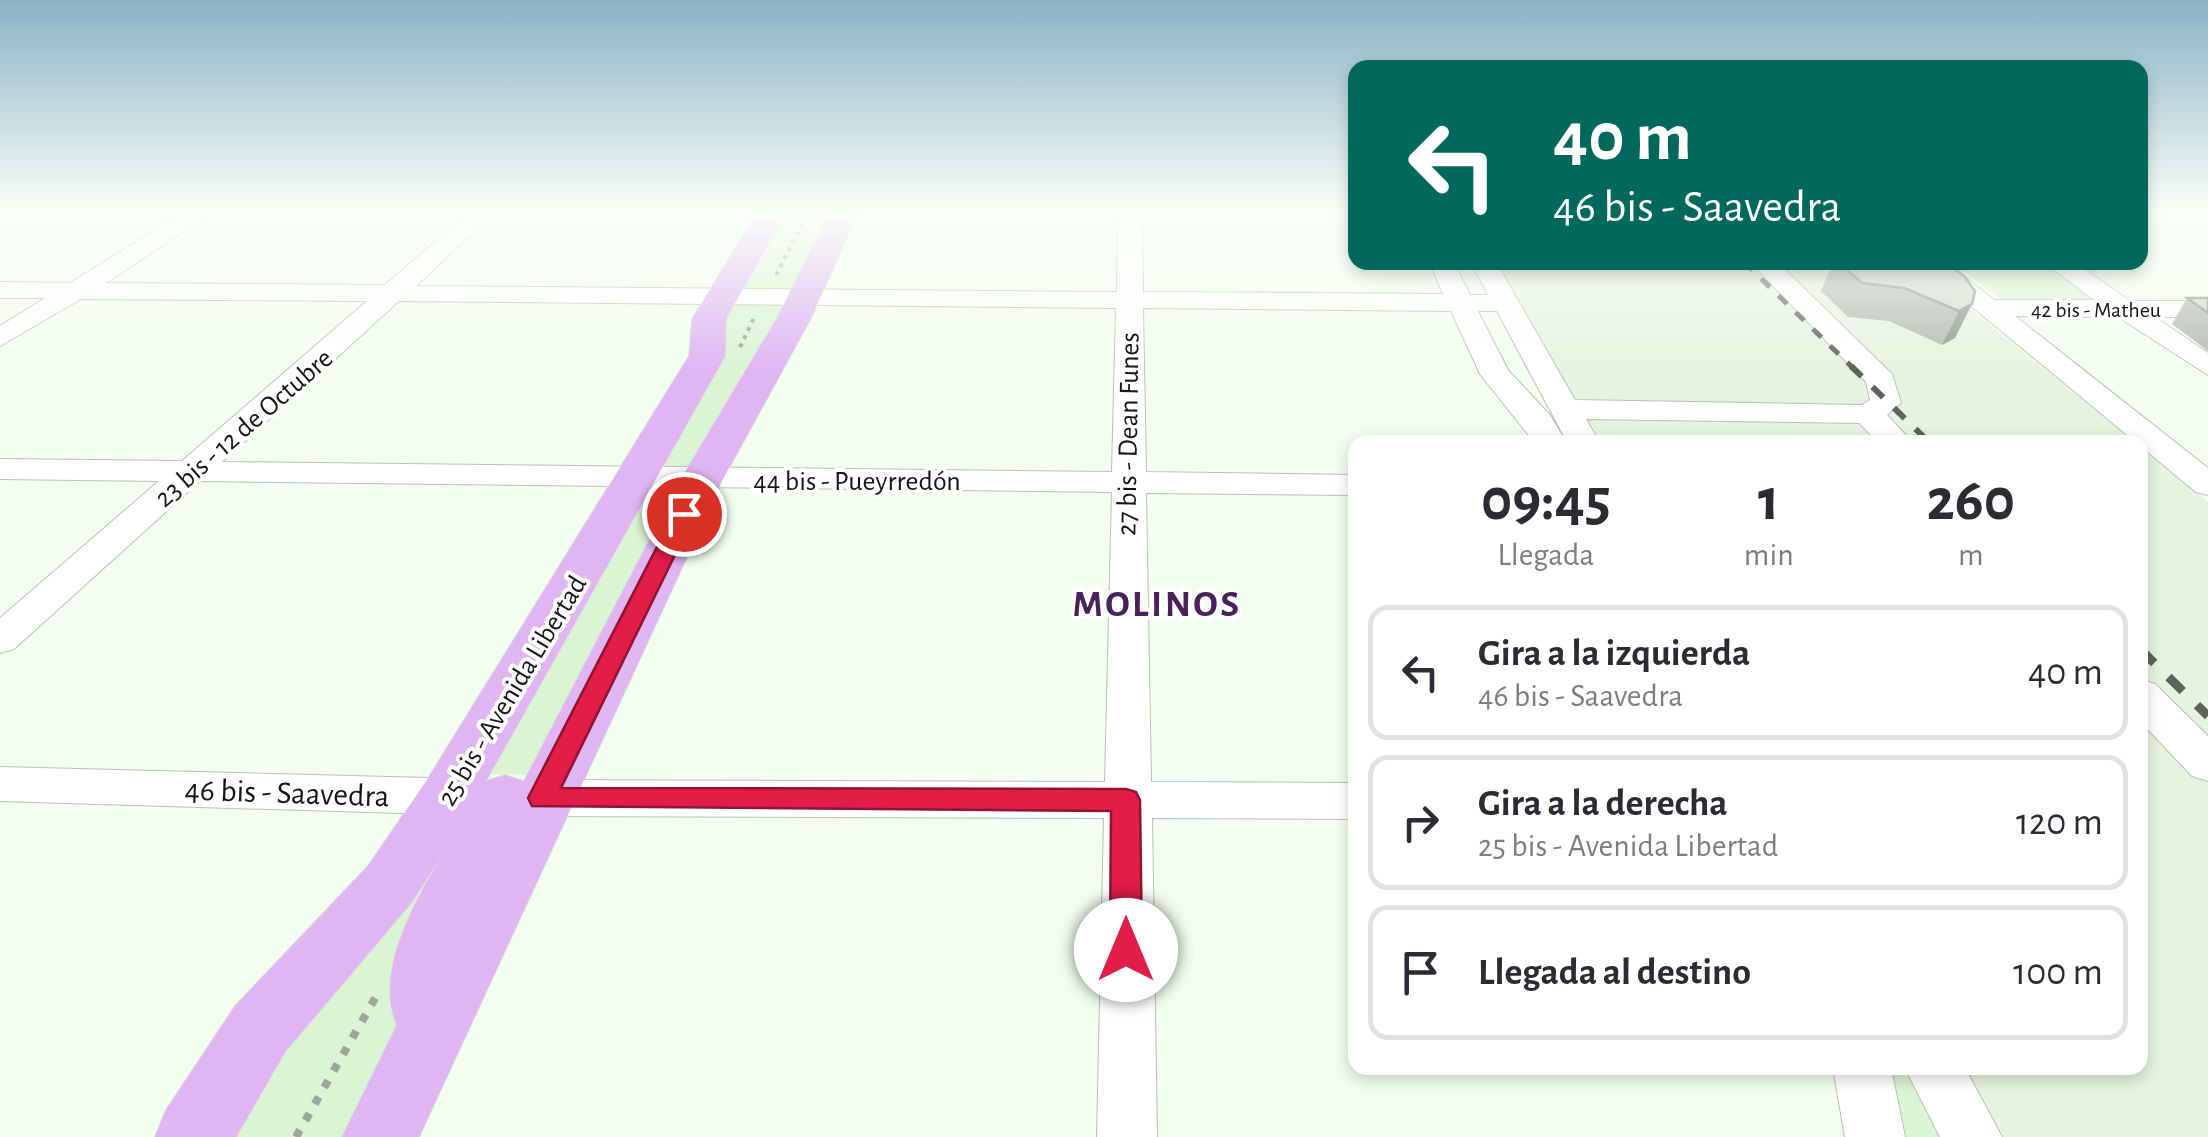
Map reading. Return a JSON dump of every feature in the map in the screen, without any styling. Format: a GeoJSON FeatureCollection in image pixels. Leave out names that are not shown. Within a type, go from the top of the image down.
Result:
{"type":"FeatureCollection","features":[{"type":"Feature","properties":{"kind":"main road","name":"25 bis - Avenida Libertad"},"geometry":{"type":"LineString","coordinates":[[380,1137],[428,1034],[498,798],[639,477],[707,356],[709,319],[742,264]]}},
{"type":"Feature","properties":{"kind":"main road","name":"25 bis - Avenida Libertad"},"geometry":{"type":"LineString","coordinates":[[193,1137],[260,1029],[390,884],[498,798],[702,479],[821,264]]}},
{"type":"Feature","properties":{"kind":"street"},"geometry":{"type":"LineString","coordinates":[[0,338],[120,264]]}},
{"type":"Feature","properties":{"kind":"street","name":"23 bis - 12 de Octubre"},"geometry":{"type":"LineString","coordinates":[[0,640],[427,264]]}},
{"type":"Feature","properties":{"kind":"street","name":"27 bis - Dean Funes"},"geometry":{"type":"LineString","coordinates":[[1126,1137],[1129,264]]}},
{"type":"Feature","properties":{"kind":"street"},"geometry":{"type":"LineString","coordinates":[[1445,270],[1485,357],[1546,435]]}},
{"type":"Feature","properties":{"kind":"street"},"geometry":{"type":"LineString","coordinates":[[1487,270],[1579,435]]}},
{"type":"Feature","properties":{"kind":"street"},"geometry":{"type":"LineString","coordinates":[[1565,409],[1868,414],[1886,402],[1881,380],[1770,270]]}},
{"type":"Feature","properties":{"kind":"street"},"geometry":{"type":"LineString","coordinates":[[1939,270],[2144,435]]}},
{"type":"Feature","properties":{"kind":"street"},"geometry":{"type":"LineString","coordinates":[[2068,270],[2208,366]]}},
{"type":"Feature","properties":{"kind":"street"},"geometry":{"type":"LineString","coordinates":[[0,290],[1506,303]]}},
{"type":"Feature","properties":{"kind":"street","name":"42 bis - Matheu"},"geometry":{"type":"LineString","coordinates":[[1984,308],[2208,309]]}},
{"type":"Feature","properties":{"kind":"street"},"geometry":{"type":"LineString","coordinates":[[1485,357],[1534,353]]}},
{"type":"Feature","properties":{"kind":"street"},"geometry":{"type":"LineString","coordinates":[[1868,414],[1889,435]]}},
{"type":"Feature","properties":{"kind":"street"},"geometry":{"type":"LineString","coordinates":[[2148,438],[2208,486]]}},
{"type":"Feature","properties":{"kind":"street","name":"44 bis - Pueyrredón"},"geometry":{"type":"LineString","coordinates":[[0,469],[1348,486]]}},
{"type":"Feature","properties":{"kind":"street"},"geometry":{"type":"LineString","coordinates":[[2148,702],[2208,764]]}},
{"type":"Feature","properties":{"kind":"street","name":"46 bis - Saavedra"},"geometry":{"type":"LineString","coordinates":[[0,784],[498,798],[1348,801]]}},
{"type":"Feature","properties":{"kind":"street"},"geometry":{"type":"LineString","coordinates":[[1863,1075],[1876,1137]]}},
{"type":"Feature","properties":{"kind":"street"},"geometry":{"type":"LineString","coordinates":[[1938,1075],[1972,1137]]}},
{"type":"Feature","properties":{"kind":"shaded area"},"geometry":{"type":"Polygon","coordinates":[[[756,264],[807,264],[795,289],[741,289],[756,264]]]}},
{"type":"Feature","properties":{"kind":"shaded area"},"geometry":{"type":"Polygon","coordinates":[[[1497,270],[1922,270],[2126,435],[1592,435],[1497,270]]]}},
{"type":"Feature","properties":{"kind":"shaded area"},"geometry":{"type":"Polygon","coordinates":[[[1963,270],[2052,270],[2098,302],[2003,301],[1963,270]]]}},
{"type":"Feature","properties":{"kind":"shaded area"},"geometry":{"type":"Polygon","coordinates":[[[776,302],[785,310],[694,464],[673,469],[661,466],[734,304],[776,302]]]}},
{"type":"Feature","properties":{"kind":"shaded area"},"geometry":{"type":"Polygon","coordinates":[[[2148,453],[2208,502],[2208,1137],[1997,1137],[1961,1075],[2148,1075],[2148,453]]]}},
{"type":"Feature","properties":{"kind":"shaded area"},"geometry":{"type":"Polygon","coordinates":[[[644,489],[681,490],[530,775],[480,774],[644,489]]]}},
{"type":"Feature","properties":{"kind":"shaded area"},"geometry":{"type":"Polygon","coordinates":[[[460,818],[390,1049],[349,1137],[215,1137],[460,818]]]}},
{"type":"Feature","properties":{"kind":"shaded area"},"geometry":{"type":"Polygon","coordinates":[[[1892,1075],[1915,1075],[1947,1137],[1903,1137],[1892,1075]]]}},
{"type":"Feature","properties":{"kind":"building"},"geometry":{"type":"Polygon","coordinates":[[[1848,270],[1955,270],[1975,291],[1972,304],[1959,311],[1904,288],[1862,283],[1848,270]]]}},
{"type":"Feature","properties":{"kind":"building"},"geometry":{"type":"Polygon","coordinates":[[[2187,298],[2208,298],[2208,313],[2187,298]]]}},
{"type":"Feature","properties":{"kind":"railway"},"geometry":{"type":"LineString","coordinates":[[1752,270],[1854,369]]}},
{"type":"Feature","properties":{"kind":"railway"},"geometry":{"type":"LineString","coordinates":[[1851,366],[1922,435]]}},
{"type":"Feature","properties":{"kind":"railway"},"geometry":{"type":"LineString","coordinates":[[2148,657],[2208,716]]}},
{"type":"Feature","properties":{"kind":"district","name":"MOLINOS"},"geometry":{"type":"Point","coordinates":[1157,603]}},
{"type":"Feature","properties":{"kind":"route"},"geometry":{"type":"LineString","coordinates":[[684,514],[542,798],[1126,800],[1126,950]]}}]}
